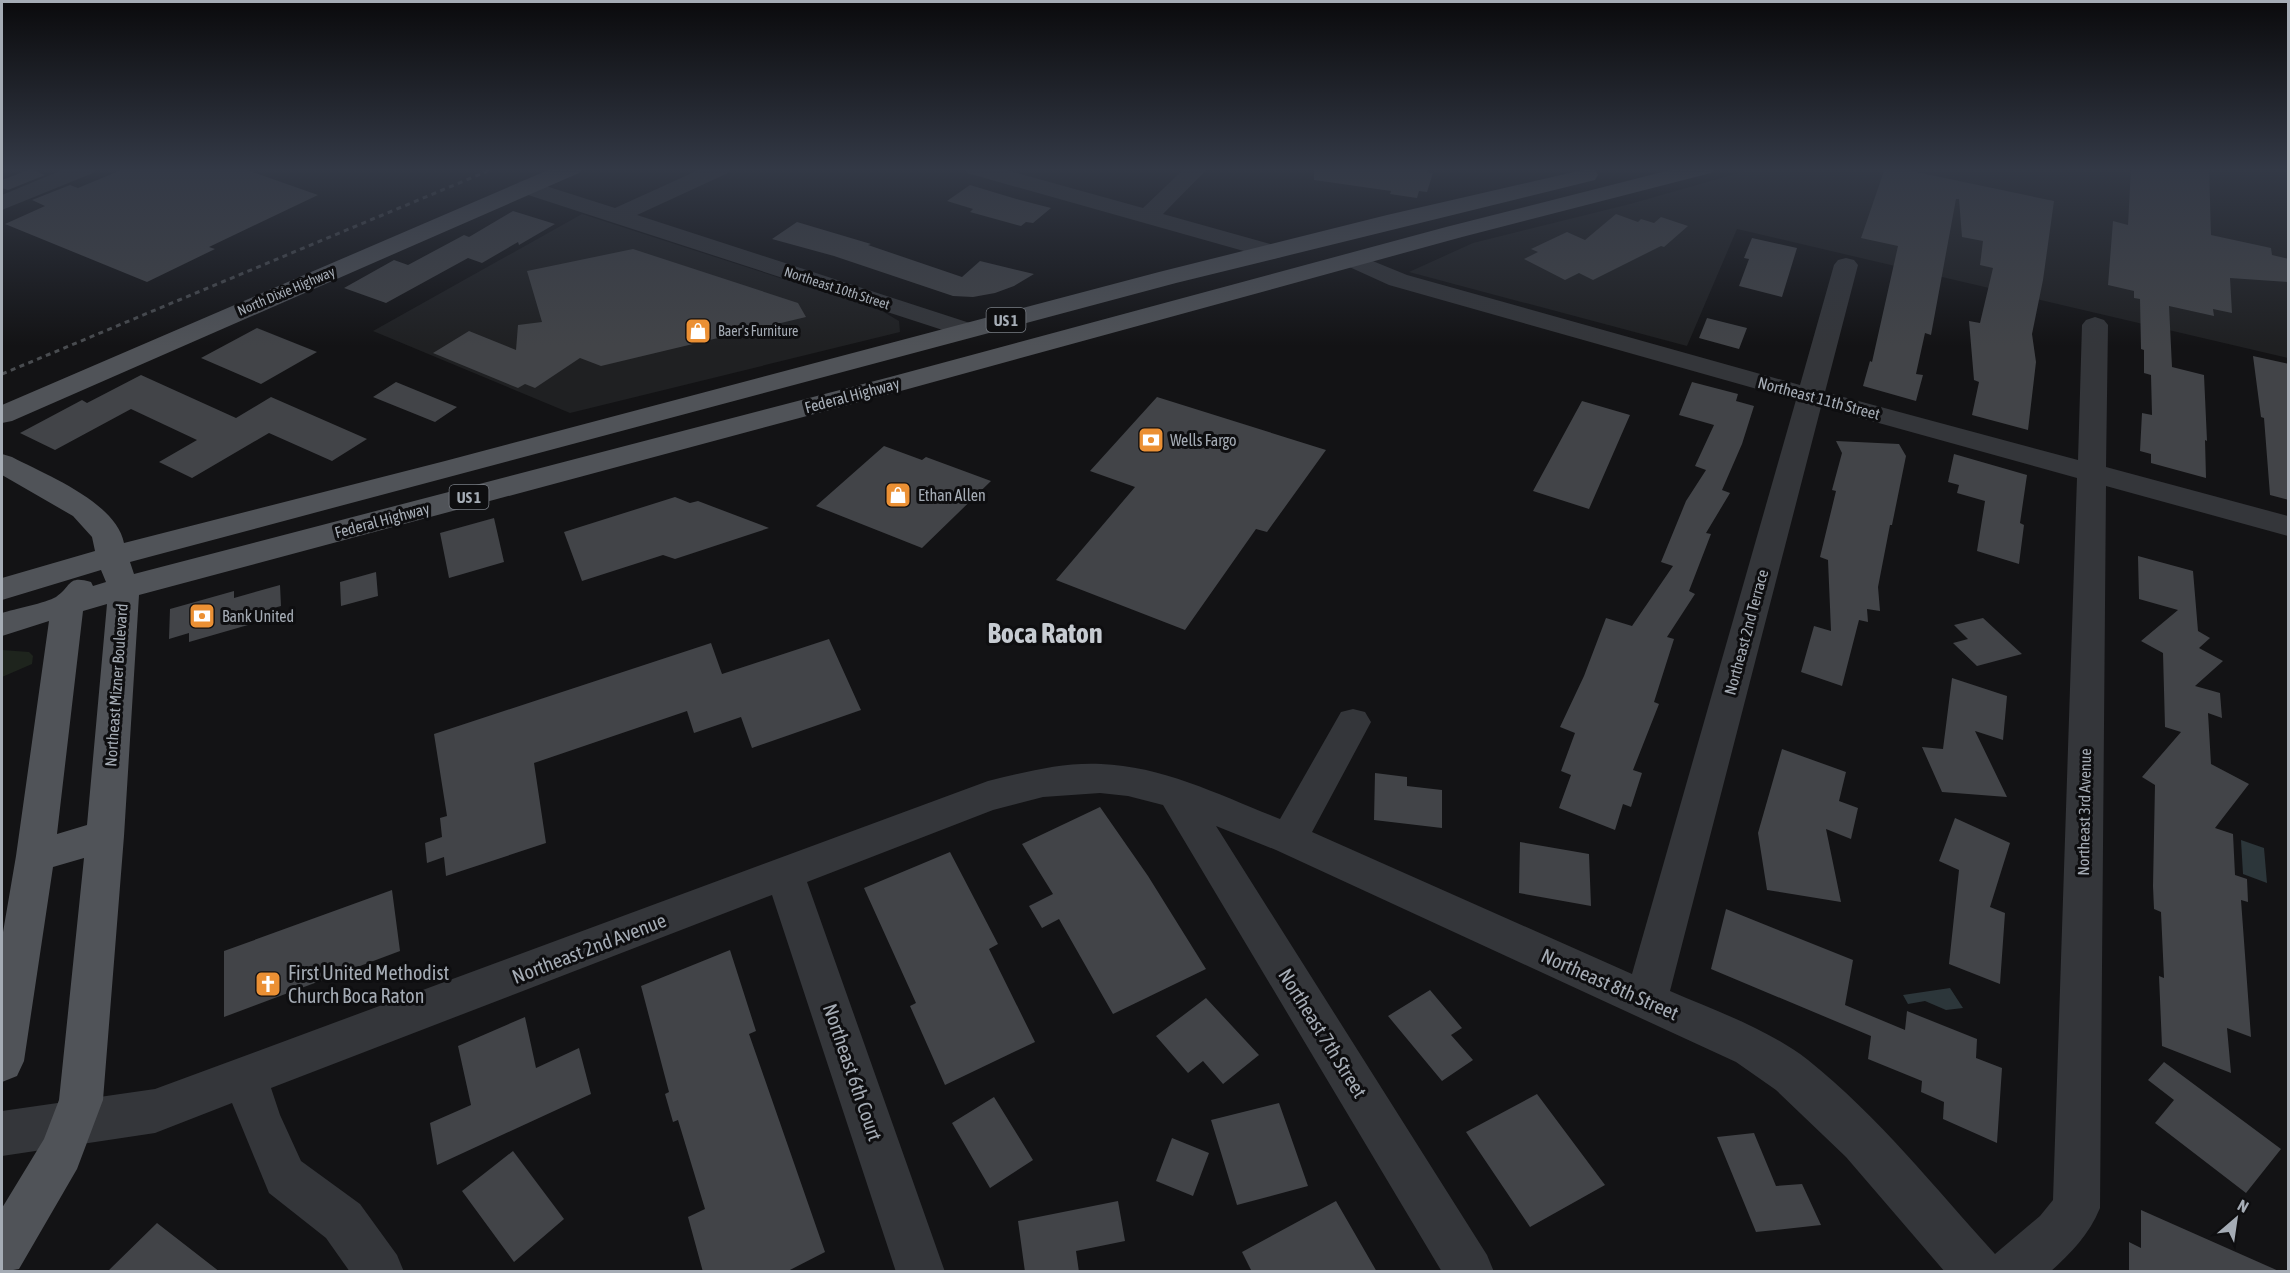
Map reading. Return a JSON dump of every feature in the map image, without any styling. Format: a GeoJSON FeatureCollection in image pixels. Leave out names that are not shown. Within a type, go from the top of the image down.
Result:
{"type":"FeatureCollection","features":[{"type":"Feature","properties":{"kind":"main road","name":"North Dixie Highway"},"geometry":{"type":"LineString","coordinates":[[2,415],[434,227]]}},
{"type":"Feature","properties":{"kind":"main road","name":"Federal Highway"},"geometry":{"type":"LineString","coordinates":[[117,571],[510,453],[905,346],[1372,227]]}},
{"type":"Feature","properties":{"kind":"main road","name":"Federal Highway"},"geometry":{"type":"LineString","coordinates":[[2,589],[117,571],[899,383],[1353,260],[1454,227]]}},
{"type":"Feature","properties":{"kind":"main road"},"geometry":{"type":"LineString","coordinates":[[1030,348],[1031,336],[1037,327],[1077,302]]}},
{"type":"Feature","properties":{"kind":"main road"},"geometry":{"type":"LineString","coordinates":[[899,383],[947,355],[961,344],[967,330]]}},
{"type":"Feature","properties":{"kind":"main road"},"geometry":{"type":"LineString","coordinates":[[2,463],[84,509],[107,534],[117,571],[68,604],[2,624]]}},
{"type":"Feature","properties":{"kind":"main road","name":"Northeast Mizner Boulevard"},"geometry":{"type":"LineString","coordinates":[[2,1252],[61,1152],[81,1100],[105,836],[117,571]]}},
{"type":"Feature","properties":{"kind":"main road"},"geometry":{"type":"LineString","coordinates":[[2,1061],[34,856],[68,604]]}},
{"type":"Feature","properties":{"kind":"main road"},"geometry":{"type":"LineString","coordinates":[[34,856],[105,836]]}},
{"type":"Feature","properties":{"kind":"street","name":"Northeast 10th Street"},"geometry":{"type":"LineString","coordinates":[[652,227],[967,330]]}},
{"type":"Feature","properties":{"kind":"street"},"geometry":{"type":"LineString","coordinates":[[1188,227],[1273,252]]}},
{"type":"Feature","properties":{"kind":"street"},"geometry":{"type":"LineString","coordinates":[[1204,232],[1217,245],[1213,260],[1207,269]]}},
{"type":"Feature","properties":{"kind":"street","name":"Northeast 11th Street"},"geometry":{"type":"LineString","coordinates":[[1353,260],[1398,280],[1810,396],[2289,526]]}},
{"type":"Feature","properties":{"kind":"street","name":"Northeast 2nd Terrace"},"geometry":{"type":"LineString","coordinates":[[1646,1000],[1846,265]]}},
{"type":"Feature","properties":{"kind":"street","name":"Northeast 10th Street"},"geometry":{"type":"LineString","coordinates":[[905,346],[916,328],[915,318],[907,311]]}},
{"type":"Feature","properties":{"kind":"street","name":"Northeast 3rd Avenue"},"geometry":{"type":"LineString","coordinates":[[2012,1272],[2057,1233],[2076,1208],[2096,325]]}},
{"type":"Feature","properties":{"kind":"street"},"geometry":{"type":"LineString","coordinates":[[1289,839],[1353,722]]}},
{"type":"Feature","properties":{"kind":"street","name":"Northeast 2nd Avenue"},"geometry":{"type":"LineString","coordinates":[[2,1134],[155,1111],[988,796],[1043,782],[1100,778],[1128,781],[1176,794]]}},
{"type":"Feature","properties":{"kind":"street","name":"Northeast 8th Street"},"geometry":{"type":"LineString","coordinates":[[1176,794],[1289,839],[1751,1048],[1792,1075],[1862,1141],[1978,1272]]}},
{"type":"Feature","properties":{"kind":"street","name":"Northeast 7th Street"},"geometry":{"type":"LineString","coordinates":[[1176,794],[1470,1272]]}},
{"type":"Feature","properties":{"kind":"street","name":"Northeast 6th Court"},"geometry":{"type":"LineString","coordinates":[[784,873],[921,1272]]}},
{"type":"Feature","properties":{"kind":"street"},"geometry":{"type":"LineString","coordinates":[[246,1078],[259,1120],[285,1176],[343,1221],[380,1272]]}},
{"type":"Feature","properties":{"kind":"shaded area"},"geometry":{"type":"Polygon","coordinates":[[[558,227],[623,227],[882,311],[899,321],[900,332],[570,413],[373,331],[558,227]]]}},
{"type":"Feature","properties":{"kind":"shaded area"},"geometry":{"type":"Polygon","coordinates":[[[1536,227],[2288,227],[2288,358],[1737,229],[1687,346],[1409,272],[1473,243],[1536,227]]]}},
{"type":"Feature","properties":{"kind":"shaded area"},"geometry":{"type":"Polygon","coordinates":[[[2,650],[29,652],[33,656],[32,664],[2,677],[2,650]]]}},
{"type":"Feature","properties":{"kind":"shaded area"},"geometry":{"type":"Polygon","coordinates":[[[2241,840],[2264,848],[2267,883],[2243,874],[2241,840]]]}},
{"type":"Feature","properties":{"kind":"shaded area"},"geometry":{"type":"Polygon","coordinates":[[[1950,988],[1963,1008],[1946,1010],[1925,1001],[1908,1004],[1903,995],[1950,988]]]}},
{"type":"Feature","properties":{"kind":"building"},"geometry":{"type":"Polygon","coordinates":[[[13,227],[250,227],[209,247],[215,249],[147,282],[13,227]]]}},
{"type":"Feature","properties":{"kind":"building"},"geometry":{"type":"Polygon","coordinates":[[[485,227],[549,227],[482,263],[468,258],[386,303],[344,288],[394,260],[408,265],[464,235],[469,237],[485,227]]]}},
{"type":"Feature","properties":{"kind":"building"},"geometry":{"type":"Polygon","coordinates":[[[789,227],[815,227],[871,244],[868,245],[962,277],[980,261],[1034,274],[1014,286],[995,293],[973,297],[953,296],[834,256],[772,239],[789,227]]]}},
{"type":"Feature","properties":{"kind":"building"},"geometry":{"type":"Polygon","coordinates":[[[1600,227],[1686,227],[1664,247],[1661,246],[1593,280],[1579,273],[1565,280],[1524,259],[1538,252],[1531,249],[1567,232],[1585,240],[1600,227]]]}},
{"type":"Feature","properties":{"kind":"building"},"geometry":{"type":"Polygon","coordinates":[[[1865,227],[1951,227],[1931,335],[1925,333],[1916,374],[1923,375],[1916,401],[1863,386],[1870,361],[1872,362],[1898,246],[1861,238],[1865,227]]]}},
{"type":"Feature","properties":{"kind":"building"},"geometry":{"type":"Polygon","coordinates":[[[1961,227],[2050,227],[2032,334],[2036,362],[2028,430],[1972,415],[1979,382],[1974,380],[1969,321],[1980,323],[1993,268],[1980,265],[1983,241],[1962,237],[1961,227]]]}},
{"type":"Feature","properties":{"kind":"building"},"geometry":{"type":"Polygon","coordinates":[[[2112,227],[2211,227],[2211,235],[2271,248],[2272,255],[2289,259],[2289,282],[2230,278],[2232,313],[2213,309],[2214,316],[2169,306],[2172,367],[2204,375],[2206,478],[2151,463],[2151,454],[2140,451],[2142,413],[2152,415],[2151,375],[2144,373],[2144,350],[2141,349],[2140,299],[2134,298],[2134,291],[2108,285],[2112,227]]]}},
{"type":"Feature","properties":{"kind":"building"},"geometry":{"type":"Polygon","coordinates":[[[1752,238],[1797,248],[1782,297],[1739,286],[1749,259],[1744,258],[1752,238]]]}},
{"type":"Feature","properties":{"kind":"building"},"geometry":{"type":"Polygon","coordinates":[[[633,249],[798,303],[806,317],[601,366],[580,358],[535,388],[525,384],[518,388],[433,353],[469,331],[516,350],[518,325],[542,322],[527,271],[633,249]]]}},
{"type":"Feature","properties":{"kind":"building"},"geometry":{"type":"Polygon","coordinates":[[[1707,318],[1747,328],[1739,349],[1699,338],[1707,318]]]}},
{"type":"Feature","properties":{"kind":"building"},"geometry":{"type":"Polygon","coordinates":[[[257,328],[317,352],[261,384],[201,358],[257,328]]]}},
{"type":"Feature","properties":{"kind":"building"},"geometry":{"type":"Polygon","coordinates":[[[2253,356],[2289,364],[2289,500],[2270,495],[2264,418],[2261,417],[2253,356]]]}},
{"type":"Feature","properties":{"kind":"building"},"geometry":{"type":"Polygon","coordinates":[[[141,375],[236,418],[271,397],[367,439],[332,461],[269,433],[192,478],[159,462],[197,440],[131,409],[55,450],[20,433],[82,400],[87,403],[141,375]]]}},
{"type":"Feature","properties":{"kind":"building"},"geometry":{"type":"Polygon","coordinates":[[[396,382],[457,407],[435,422],[373,397],[396,382]]]}},
{"type":"Feature","properties":{"kind":"building"},"geometry":{"type":"Polygon","coordinates":[[[1692,382],[1738,394],[1736,401],[1754,406],[1742,444],[1722,490],[1730,493],[1706,533],[1711,534],[1689,591],[1695,594],[1667,637],[1674,639],[1654,702],[1659,704],[1633,770],[1642,773],[1631,807],[1623,804],[1615,830],[1559,808],[1571,775],[1561,771],[1575,733],[1560,727],[1584,676],[1606,618],[1632,626],[1673,566],[1661,562],[1686,501],[1706,470],[1695,466],[1714,425],[1679,415],[1692,382]]]}},
{"type":"Feature","properties":{"kind":"building"},"geometry":{"type":"Polygon","coordinates":[[[1157,397],[1326,450],[1267,532],[1256,529],[1185,630],[1056,580],[1135,487],[1090,471],[1157,397]]]}},
{"type":"Feature","properties":{"kind":"building"},"geometry":{"type":"Polygon","coordinates":[[[1582,401],[1630,415],[1589,509],[1533,491],[1582,401]]]}},
{"type":"Feature","properties":{"kind":"building"},"geometry":{"type":"Polygon","coordinates":[[[1836,441],[1899,444],[1906,456],[1878,587],[1880,611],[1867,609],[1868,622],[1859,620],[1842,686],[1801,672],[1814,626],[1831,631],[1828,560],[1820,557],[1836,491],[1832,490],[1842,453],[1836,441]]]}},
{"type":"Feature","properties":{"kind":"building"},"geometry":{"type":"Polygon","coordinates":[[[884,446],[922,460],[926,457],[991,481],[922,548],[816,506],[884,446]]]}},
{"type":"Feature","properties":{"kind":"building"},"geometry":{"type":"Polygon","coordinates":[[[1954,454],[2027,475],[2020,523],[2024,525],[2019,564],[1977,551],[1985,501],[1957,493],[1959,485],[1948,482],[1954,454]]]}},
{"type":"Feature","properties":{"kind":"building"},"geometry":{"type":"Polygon","coordinates":[[[675,497],[690,503],[698,501],[769,528],[675,559],[663,555],[582,581],[564,532],[675,497]]]}},
{"type":"Feature","properties":{"kind":"building"},"geometry":{"type":"Polygon","coordinates":[[[494,518],[504,562],[449,578],[440,533],[494,518]]]}},
{"type":"Feature","properties":{"kind":"building"},"geometry":{"type":"Polygon","coordinates":[[[2138,556],[2193,571],[2198,631],[2210,638],[2199,648],[2223,661],[2195,686],[2220,693],[2222,718],[2208,713],[2211,764],[2249,784],[2215,828],[2233,834],[2235,875],[2247,879],[2248,902],[2241,900],[2251,1037],[2227,1028],[2231,1073],[2162,1046],[2159,976],[2164,978],[2161,912],[2154,909],[2153,886],[2155,785],[2142,777],[2181,732],[2165,727],[2163,653],[2141,641],[2178,610],[2139,599],[2138,556]]]}},
{"type":"Feature","properties":{"kind":"building"},"geometry":{"type":"Polygon","coordinates":[[[376,572],[378,596],[341,606],[340,582],[376,572]]]}},
{"type":"Feature","properties":{"kind":"building"},"geometry":{"type":"Polygon","coordinates":[[[280,585],[281,606],[248,615],[248,625],[189,642],[189,633],[169,639],[170,609],[234,591],[234,598],[280,585]]]}},
{"type":"Feature","properties":{"kind":"building"},"geometry":{"type":"Polygon","coordinates":[[[1983,618],[2022,654],[1977,666],[1953,643],[1968,639],[1954,625],[1983,618]]]}},
{"type":"Feature","properties":{"kind":"building"},"geometry":{"type":"Polygon","coordinates":[[[829,639],[861,710],[752,748],[741,717],[694,733],[687,711],[534,763],[546,843],[446,876],[444,857],[427,863],[425,843],[442,837],[440,818],[447,816],[434,734],[711,643],[722,674],[829,639]]]}},
{"type":"Feature","properties":{"kind":"building"},"geometry":{"type":"Polygon","coordinates":[[[1952,678],[2007,696],[2003,740],[1975,731],[2007,797],[1942,792],[1922,747],[1943,749],[1952,678]]]}},
{"type":"Feature","properties":{"kind":"building"},"geometry":{"type":"Polygon","coordinates":[[[1782,749],[1846,772],[1839,801],[1858,808],[1851,839],[1826,829],[1841,902],[1767,890],[1758,833],[1782,749]]]}},
{"type":"Feature","properties":{"kind":"building"},"geometry":{"type":"Polygon","coordinates":[[[1375,773],[1407,777],[1407,786],[1442,790],[1442,828],[1374,820],[1375,773]]]}},
{"type":"Feature","properties":{"kind":"building"},"geometry":{"type":"Polygon","coordinates":[[[1100,807],[1148,876],[1206,969],[1113,1014],[1059,919],[1042,928],[1029,906],[1053,894],[1022,844],[1100,807]]]}},
{"type":"Feature","properties":{"kind":"building"},"geometry":{"type":"Polygon","coordinates":[[[1955,818],[2010,843],[1990,907],[2005,913],[2000,984],[1949,964],[1959,870],[1939,861],[1955,818]]]}},
{"type":"Feature","properties":{"kind":"building"},"geometry":{"type":"Polygon","coordinates":[[[1520,842],[1589,854],[1591,906],[1519,893],[1520,842]]]}},
{"type":"Feature","properties":{"kind":"building"},"geometry":{"type":"Polygon","coordinates":[[[950,852],[998,944],[989,949],[1035,1042],[945,1085],[910,1006],[916,1003],[864,888],[950,852]]]}},
{"type":"Feature","properties":{"kind":"building","name":"First United Methodist Church Boca Raton"},"geometry":{"type":"Polygon","coordinates":[[[392,890],[400,951],[224,1017],[224,951],[392,890]]]}},
{"type":"Feature","properties":{"kind":"building"},"geometry":{"type":"Polygon","coordinates":[[[1726,909],[1853,960],[1845,1005],[1905,1030],[1907,1011],[1977,1039],[1976,1058],[2002,1068],[1997,1143],[1943,1119],[1944,1102],[1921,1092],[1922,1081],[1868,1059],[1871,1036],[1711,969],[1726,909]]]}},
{"type":"Feature","properties":{"kind":"building"},"geometry":{"type":"Polygon","coordinates":[[[730,950],[756,1031],[749,1034],[825,1252],[786,1272],[703,1272],[688,1217],[705,1209],[678,1120],[673,1122],[665,1094],[669,1092],[641,986],[730,950]]]}},
{"type":"Feature","properties":{"kind":"building"},"geometry":{"type":"Polygon","coordinates":[[[1430,990],[1462,1028],[1451,1035],[1473,1060],[1442,1081],[1388,1016],[1430,990]]]}},
{"type":"Feature","properties":{"kind":"building"},"geometry":{"type":"Polygon","coordinates":[[[1206,998],[1259,1055],[1223,1084],[1203,1061],[1188,1073],[1156,1036],[1206,998]]]}},
{"type":"Feature","properties":{"kind":"building"},"geometry":{"type":"Polygon","coordinates":[[[525,1017],[536,1068],[579,1048],[591,1094],[437,1165],[430,1123],[471,1105],[458,1046],[525,1017]]]}},
{"type":"Feature","properties":{"kind":"building"},"geometry":{"type":"Polygon","coordinates":[[[2164,1062],[2281,1149],[2246,1193],[2155,1123],[2174,1100],[2148,1080],[2164,1062]]]}},
{"type":"Feature","properties":{"kind":"building"},"geometry":{"type":"Polygon","coordinates":[[[1537,1094],[1605,1185],[1530,1227],[1466,1132],[1537,1094]]]}},
{"type":"Feature","properties":{"kind":"building"},"geometry":{"type":"Polygon","coordinates":[[[994,1097],[1033,1160],[990,1188],[952,1123],[994,1097]]]}},
{"type":"Feature","properties":{"kind":"building"},"geometry":{"type":"Polygon","coordinates":[[[1279,1103],[1308,1186],[1237,1205],[1211,1120],[1279,1103]]]}},
{"type":"Feature","properties":{"kind":"building"},"geometry":{"type":"Polygon","coordinates":[[[1754,1133],[1776,1186],[1802,1184],[1821,1225],[1756,1232],[1717,1137],[1754,1133]]]}},
{"type":"Feature","properties":{"kind":"building"},"geometry":{"type":"Polygon","coordinates":[[[1172,1138],[1209,1153],[1193,1196],[1156,1181],[1172,1138]]]}},
{"type":"Feature","properties":{"kind":"building"},"geometry":{"type":"Polygon","coordinates":[[[513,1151],[564,1219],[514,1262],[462,1191],[513,1151]]]}},
{"type":"Feature","properties":{"kind":"building"},"geometry":{"type":"Polygon","coordinates":[[[1118,1201],[1125,1241],[1076,1251],[1079,1272],[1025,1272],[1018,1221],[1118,1201]]]}},
{"type":"Feature","properties":{"kind":"building"},"geometry":{"type":"Polygon","coordinates":[[[1336,1201],[1377,1272],[1252,1272],[1242,1252],[1336,1201]]]}},
{"type":"Feature","properties":{"kind":"building"},"geometry":{"type":"Polygon","coordinates":[[[2141,1210],[2281,1272],[2129,1272],[2129,1242],[2141,1248],[2141,1210]]]}},
{"type":"Feature","properties":{"kind":"building"},"geometry":{"type":"Polygon","coordinates":[[[157,1223],[220,1272],[107,1272],[157,1223]]]}},
{"type":"Feature","properties":{"kind":"railway"},"geometry":{"type":"LineString","coordinates":[[2,374],[353,227]]}},
{"type":"Feature","properties":{"kind":"place","name":"Baer's Furniture"},"geometry":{"type":"Point","coordinates":[698,331]}},
{"type":"Feature","properties":{"kind":"place","name":"Wells Fargo"},"geometry":{"type":"Point","coordinates":[1151,440]}},
{"type":"Feature","properties":{"kind":"place","name":"Ethan Allen"},"geometry":{"type":"Point","coordinates":[898,495]}},
{"type":"Feature","properties":{"kind":"place","name":"Bank United"},"geometry":{"type":"Point","coordinates":[202,616]}},
{"type":"Feature","properties":{"kind":"place","name":"First United Methodist Church Boca Raton"},"geometry":{"type":"Point","coordinates":[268,984]}},
{"type":"Feature","properties":{"kind":"district","name":"Boca Raton"},"geometry":{"type":"Point","coordinates":[1045,633]}}]}
